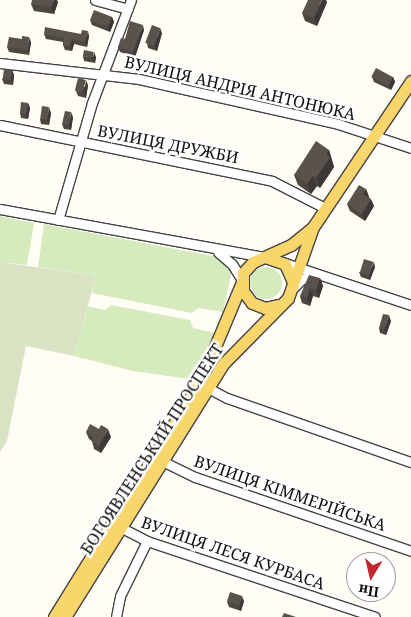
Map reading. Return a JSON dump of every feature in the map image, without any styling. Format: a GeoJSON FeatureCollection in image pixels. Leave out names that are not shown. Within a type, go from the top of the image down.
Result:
{"type":"FeatureCollection","features":[{"type":"Feature","properties":{"kind":"main road","name":"БОГОЯВЛЕНСЬКИЙ ПРОСПЕКТ"},"geometry":{"type":"LineString","coordinates":[[54,617],[162,461],[234,351],[278,305],[292,286],[313,227],[411,81]]}},
{"type":"Feature","properties":{"kind":"main road","name":"БОГОЯВЛЕНСЬКИЙ ПРОСПЕКТ"},"geometry":{"type":"LineString","coordinates":[[65,617],[116,525],[201,380],[250,264],[291,246],[313,227]]}},
{"type":"Feature","properties":{"kind":"main road"},"geometry":{"type":"LineString","coordinates":[[265,257],[282,262],[289,269],[292,286]]}},
{"type":"Feature","properties":{"kind":"main road"},"geometry":{"type":"LineString","coordinates":[[242,281],[245,295],[256,305],[269,308],[278,305]]}},
{"type":"Feature","properties":{"kind":"street"},"geometry":{"type":"LineString","coordinates":[[95,0],[128,9]]}},
{"type":"Feature","properties":{"kind":"street"},"geometry":{"type":"LineString","coordinates":[[58,220],[80,141],[102,74],[132,0]]}},
{"type":"Feature","properties":{"kind":"street","name":"ВУЛИЦЯ АНДРІЯ АНТОНЮКА"},"geometry":{"type":"LineString","coordinates":[[0,63],[124,76],[244,101],[374,136],[411,148]]}},
{"type":"Feature","properties":{"kind":"street","name":"ВУЛИЦЯ ДРУЖБИ"},"geometry":{"type":"LineString","coordinates":[[0,125],[272,181],[325,208]]}},
{"type":"Feature","properties":{"kind":"street"},"geometry":{"type":"LineString","coordinates":[[0,209],[211,249],[265,257]]}},
{"type":"Feature","properties":{"kind":"street"},"geometry":{"type":"LineString","coordinates":[[211,249],[229,260],[242,281]]}},
{"type":"Feature","properties":{"kind":"street"},"geometry":{"type":"LineString","coordinates":[[304,252],[310,264],[326,277]]}},
{"type":"Feature","properties":{"kind":"street"},"geometry":{"type":"LineString","coordinates":[[282,262],[411,305]]}},
{"type":"Feature","properties":{"kind":"street"},"geometry":{"type":"LineString","coordinates":[[292,286],[307,277],[326,277]]}},
{"type":"Feature","properties":{"kind":"street"},"geometry":{"type":"LineString","coordinates":[[208,388],[227,398],[411,462]]}},
{"type":"Feature","properties":{"kind":"street","name":"ВУЛИЦЯ КІММЕРІЙСЬКА"},"geometry":{"type":"LineString","coordinates":[[162,461],[195,477],[411,551]]}},
{"type":"Feature","properties":{"kind":"street","name":"ВУЛИЦЯ ЛЕСЯ КУРБАСА"},"geometry":{"type":"LineString","coordinates":[[116,525],[147,541],[375,617]]}},
{"type":"Feature","properties":{"kind":"street"},"geometry":{"type":"LineString","coordinates":[[116,617],[120,596],[147,541]]}},
{"type":"Feature","properties":{"kind":"green space"},"geometry":{"type":"Polygon","coordinates":[[[0,216],[34,223],[27,265],[0,262],[0,216]]]}},
{"type":"Feature","properties":{"kind":"green space"},"geometry":{"type":"Polygon","coordinates":[[[44,224],[218,257],[227,264],[231,275],[223,312],[198,308],[192,313],[92,293],[96,276],[38,267],[44,224]]]}},
{"type":"Feature","properties":{"kind":"green space"},"geometry":{"type":"Polygon","coordinates":[[[0,262],[96,276],[74,356],[26,346],[7,441],[0,452],[0,262]]]}},
{"type":"Feature","properties":{"kind":"green space"},"geometry":{"type":"Polygon","coordinates":[[[266,267],[272,268],[277,272],[281,277],[281,289],[277,294],[272,298],[266,299],[260,298],[255,294],[251,289],[250,283],[251,277],[255,272],[260,268],[266,267]]]}},
{"type":"Feature","properties":{"kind":"green space"},"geometry":{"type":"Polygon","coordinates":[[[111,305],[190,320],[193,328],[215,333],[196,380],[133,371],[74,356],[88,306],[105,310],[111,305]]]}},
{"type":"Feature","properties":{"kind":"building"},"geometry":{"type":"Polygon","coordinates":[[[32,0],[54,0],[51,7],[31,4],[32,0]]]}},
{"type":"Feature","properties":{"kind":"building"},"geometry":{"type":"Polygon","coordinates":[[[308,0],[322,0],[314,18],[302,13],[308,0]]]}},
{"type":"Feature","properties":{"kind":"building"},"geometry":{"type":"Polygon","coordinates":[[[94,10],[112,17],[108,27],[90,20],[94,10]]]}},
{"type":"Feature","properties":{"kind":"building"},"geometry":{"type":"Polygon","coordinates":[[[130,21],[143,25],[133,52],[118,47],[121,38],[125,39],[130,21]]]}},
{"type":"Feature","properties":{"kind":"building"},"geometry":{"type":"Polygon","coordinates":[[[152,25],[160,28],[154,46],[145,43],[152,25]]]}},
{"type":"Feature","properties":{"kind":"building"},"geometry":{"type":"Polygon","coordinates":[[[45,27],[81,34],[82,30],[88,31],[85,42],[72,39],[70,46],[63,45],[64,38],[44,34],[45,27]]]}},
{"type":"Feature","properties":{"kind":"building"},"geometry":{"type":"Polygon","coordinates":[[[22,36],[29,37],[28,50],[7,47],[9,37],[22,39],[22,36]]]}},
{"type":"Feature","properties":{"kind":"building"},"geometry":{"type":"Polygon","coordinates":[[[84,50],[94,52],[93,58],[83,56],[84,50]]]}},
{"type":"Feature","properties":{"kind":"building"},"geometry":{"type":"Polygon","coordinates":[[[376,68],[393,77],[388,86],[371,77],[376,68]]]}},
{"type":"Feature","properties":{"kind":"building"},"geometry":{"type":"Polygon","coordinates":[[[4,69],[12,70],[11,80],[3,79],[4,69]]]}},
{"type":"Feature","properties":{"kind":"building"},"geometry":{"type":"Polygon","coordinates":[[[78,78],[86,80],[83,93],[75,91],[78,78]]]}},
{"type":"Feature","properties":{"kind":"building"},"geometry":{"type":"Polygon","coordinates":[[[21,102],[28,103],[26,114],[20,113],[21,102]]]}},
{"type":"Feature","properties":{"kind":"building"},"geometry":{"type":"Polygon","coordinates":[[[42,106],[49,107],[47,120],[40,119],[42,106]]]}},
{"type":"Feature","properties":{"kind":"building"},"geometry":{"type":"Polygon","coordinates":[[[65,111],[71,112],[69,125],[62,124],[65,111]]]}},
{"type":"Feature","properties":{"kind":"building"},"geometry":{"type":"Polygon","coordinates":[[[316,141],[329,150],[326,154],[330,157],[316,178],[313,176],[307,184],[294,175],[316,141]]]}},
{"type":"Feature","properties":{"kind":"building"},"geometry":{"type":"Polygon","coordinates":[[[359,185],[366,189],[363,194],[371,199],[362,214],[347,204],[359,185]]]}},
{"type":"Feature","properties":{"kind":"building"},"geometry":{"type":"Polygon","coordinates":[[[364,259],[374,262],[369,275],[360,272],[364,259]]]}},
{"type":"Feature","properties":{"kind":"building"},"geometry":{"type":"Polygon","coordinates":[[[309,275],[320,278],[316,290],[310,288],[307,298],[300,296],[309,275]]]}},
{"type":"Feature","properties":{"kind":"building"},"geometry":{"type":"Polygon","coordinates":[[[383,314],[389,315],[384,330],[379,328],[383,314]]]}},
{"type":"Feature","properties":{"kind":"building"},"geometry":{"type":"Polygon","coordinates":[[[90,424],[99,429],[101,425],[108,429],[99,446],[91,441],[94,437],[86,432],[90,424]]]}},
{"type":"Feature","properties":{"kind":"building"},"geometry":{"type":"Polygon","coordinates":[[[230,592],[242,596],[239,606],[227,602],[230,592]]]}},
{"type":"Feature","properties":{"kind":"building"},"geometry":{"type":"Polygon","coordinates":[[[284,613],[296,617],[282,617],[284,613]]]}}]}
